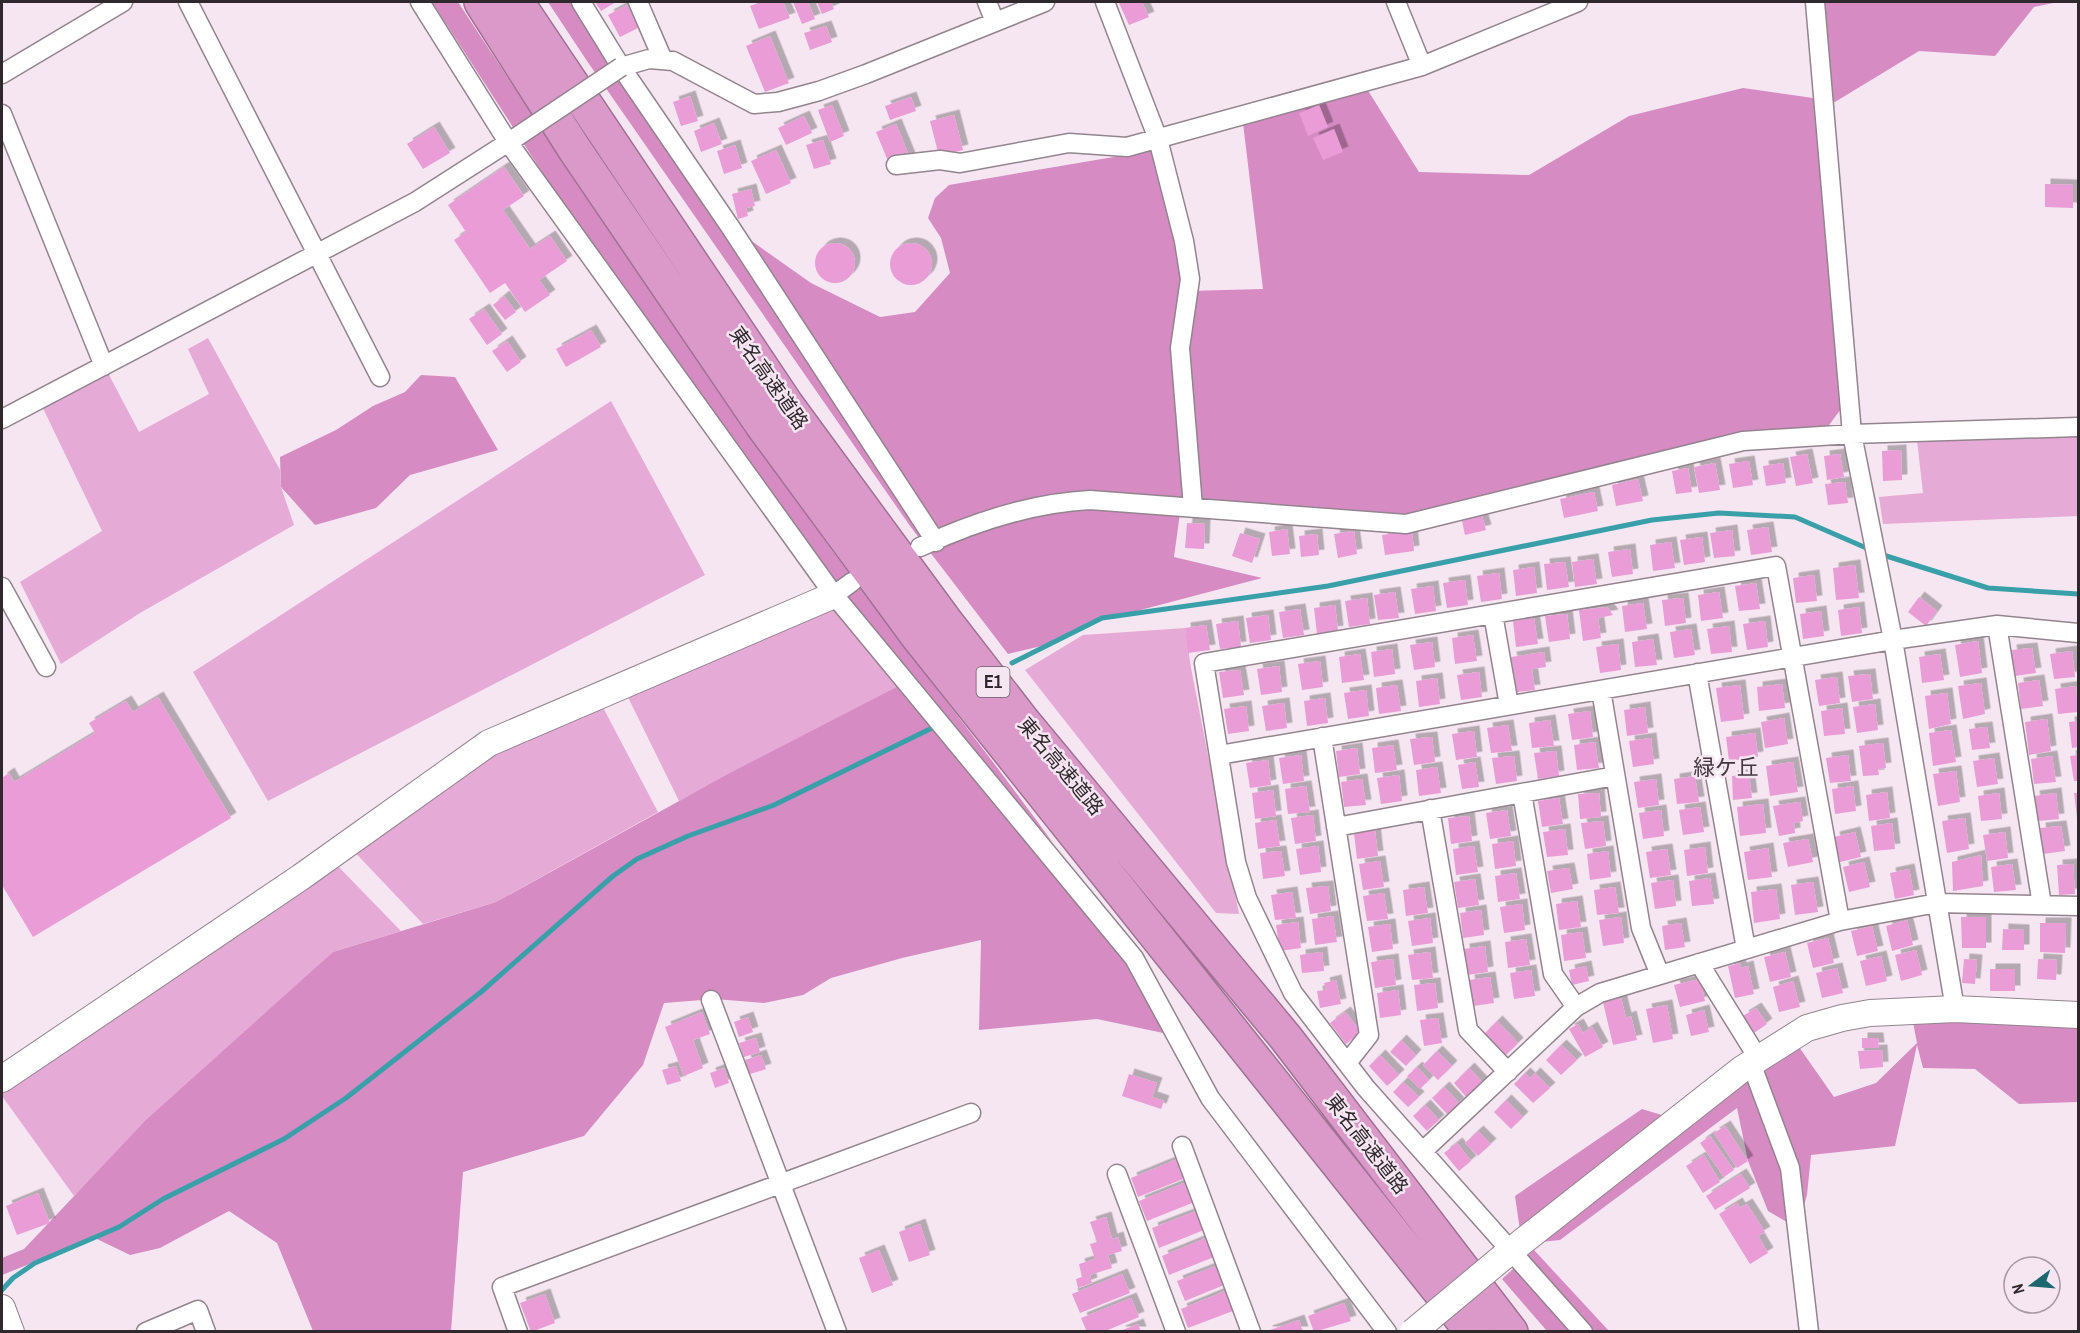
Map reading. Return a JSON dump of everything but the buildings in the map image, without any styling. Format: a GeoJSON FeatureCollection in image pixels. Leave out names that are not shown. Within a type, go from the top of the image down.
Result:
{"type":"FeatureCollection","features":[{"type":"Feature","properties":{"kind":"highway","name":"東名高速道路"},"geometry":{"type":"LineString","coordinates":[[481,2],[575,150],[762,424],[918,637],[1472,1332]]}},
{"type":"Feature","properties":{"kind":"highway","name":"東名高速道路"},"geometry":{"type":"LineString","coordinates":[[518,2],[787,405],[937,609],[1023,721],[1286,1038],[1511,1332]]}},
{"type":"Feature","properties":{"kind":"highway"},"geometry":{"type":"LineString","coordinates":[[1286,1038],[1531,1332]]}},
{"type":"Feature","properties":{"kind":"street"},"geometry":{"type":"LineString","coordinates":[[2,74],[123,2]]}},
{"type":"Feature","properties":{"kind":"street"},"geometry":{"type":"LineString","coordinates":[[188,2],[380,377]]}},
{"type":"Feature","properties":{"kind":"street"},"geometry":{"type":"LineString","coordinates":[[420,2],[513,139],[843,588],[1134,958],[1210,1098],[1387,1332]]}},
{"type":"Feature","properties":{"kind":"street"},"geometry":{"type":"LineString","coordinates":[[581,2],[621,67],[731,228],[928,545],[1012,511],[1051,502],[1090,500],[1406,524],[1743,441],[1852,434],[2079,427]]}},
{"type":"Feature","properties":{"kind":"street"},"geometry":{"type":"LineString","coordinates":[[638,2],[663,60]]}},
{"type":"Feature","properties":{"kind":"street"},"geometry":{"type":"LineString","coordinates":[[987,2],[995,22]]}},
{"type":"Feature","properties":{"kind":"street"},"geometry":{"type":"LineString","coordinates":[[2,420],[415,202],[621,67],[648,59],[673,61],[754,104],[778,102],[819,92],[1045,2]]}},
{"type":"Feature","properties":{"kind":"street"},"geometry":{"type":"LineString","coordinates":[[1105,2],[1158,139],[1184,241],[1190,279],[1180,348],[1193,507]]}},
{"type":"Feature","properties":{"kind":"street"},"geometry":{"type":"LineString","coordinates":[[1396,2],[1422,66]]}},
{"type":"Feature","properties":{"kind":"street"},"geometry":{"type":"LineString","coordinates":[[896,165],[940,160],[960,163],[1069,143],[1127,147],[1422,66],[1578,2]]}},
{"type":"Feature","properties":{"kind":"street"},"geometry":{"type":"LineString","coordinates":[[1815,2],[1852,434],[1893,640],[1955,1009]]}},
{"type":"Feature","properties":{"kind":"street"},"geometry":{"type":"LineString","coordinates":[[2,114],[104,366]]}},
{"type":"Feature","properties":{"kind":"street"},"geometry":{"type":"LineString","coordinates":[[1583,1332],[1508,1254],[1347,1063],[1293,993],[1247,898],[1236,861],[1204,663],[1776,566],[1840,921]]}},
{"type":"Feature","properties":{"kind":"street"},"geometry":{"type":"LineString","coordinates":[[2,587],[46,667]]}},
{"type":"Feature","properties":{"kind":"street"},"geometry":{"type":"LineString","coordinates":[[2,1079],[301,877],[489,743],[843,588]]}},
{"type":"Feature","properties":{"kind":"street"},"geometry":{"type":"LineString","coordinates":[[1493,614],[1509,705]]}},
{"type":"Feature","properties":{"kind":"street"},"geometry":{"type":"LineString","coordinates":[[1997,625],[2042,905]]}},
{"type":"Feature","properties":{"kind":"street"},"geometry":{"type":"LineString","coordinates":[[1220,755],[1893,640],[1997,625],[2079,633]]}},
{"type":"Feature","properties":{"kind":"street"},"geometry":{"type":"LineString","coordinates":[[1697,673],[1746,949]]}},
{"type":"Feature","properties":{"kind":"street"},"geometry":{"type":"LineString","coordinates":[[1601,690],[1641,928],[1660,975]]}},
{"type":"Feature","properties":{"kind":"street"},"geometry":{"type":"LineString","coordinates":[[1322,737],[1369,1035],[1347,1063]]}},
{"type":"Feature","properties":{"kind":"street"},"geometry":{"type":"LineString","coordinates":[[1336,826],[1615,776]]}},
{"type":"Feature","properties":{"kind":"street"},"geometry":{"type":"LineString","coordinates":[[1522,793],[1553,974],[1576,1007]]}},
{"type":"Feature","properties":{"kind":"street"},"geometry":{"type":"LineString","coordinates":[[1430,809],[1468,1030],[1508,1072]]}},
{"type":"Feature","properties":{"kind":"street"},"geometry":{"type":"LineString","coordinates":[[1423,1152],[1576,1007],[1600,993],[1840,921],[1937,903],[2079,906]]}},
{"type":"Feature","properties":{"kind":"street"},"geometry":{"type":"LineString","coordinates":[[1699,963],[1755,1061],[1790,1168],[1809,1332]]}},
{"type":"Feature","properties":{"kind":"street"},"geometry":{"type":"LineString","coordinates":[[711,1000],[837,1332]]}},
{"type":"Feature","properties":{"kind":"street"},"geometry":{"type":"LineString","coordinates":[[1413,1332],[1508,1254],[1755,1061],[1807,1028],[1842,1018],[1955,1009],[2079,1015]]}},
{"type":"Feature","properties":{"kind":"street"},"geometry":{"type":"LineString","coordinates":[[519,1332],[502,1287],[971,1113]]}},
{"type":"Feature","properties":{"kind":"street"},"geometry":{"type":"LineString","coordinates":[[1182,1146],[1251,1332]]}},
{"type":"Feature","properties":{"kind":"street"},"geometry":{"type":"LineString","coordinates":[[1117,1174],[1176,1332]]}},
{"type":"Feature","properties":{"kind":"street"},"geometry":{"type":"LineString","coordinates":[[2,1308],[11,1332]]}},
{"type":"Feature","properties":{"kind":"street"},"geometry":{"type":"LineString","coordinates":[[146,1332],[198,1310],[206,1332]]}},
{"type":"Feature","properties":{"kind":"shaded area"},"geometry":{"type":"Polygon","coordinates":[[[432,2],[458,2],[640,276],[780,478],[856,583],[1053,843],[845,609],[643,328],[432,2]]]}},
{"type":"Feature","properties":{"kind":"shaded area"},"geometry":{"type":"Polygon","coordinates":[[[548,2],[573,2],[743,235],[811,283],[880,317],[915,312],[950,273],[941,238],[928,218],[935,198],[949,185],[1161,149],[1188,291],[1263,289],[1243,123],[1367,89],[1419,172],[1529,175],[1629,116],[1743,88],[1813,98],[1849,398],[1821,436],[1694,453],[1503,500],[1364,520],[1181,506],[1174,557],[1262,578],[1095,622],[1050,644],[1008,654],[910,526],[548,2]]]}},
{"type":"Feature","properties":{"kind":"shaded area"},"geometry":{"type":"Polygon","coordinates":[[[1815,2],[2058,2],[2034,7],[1995,56],[1919,51],[1825,108],[1815,2]]]}},
{"type":"Feature","properties":{"kind":"shaded area"},"geometry":{"type":"Polygon","coordinates":[[[208,338],[280,470],[281,487],[294,525],[140,613],[61,664],[20,582],[102,531],[39,400],[108,373],[139,432],[209,394],[188,349],[208,338]]]}},
{"type":"Feature","properties":{"kind":"shaded area"},"geometry":{"type":"Polygon","coordinates":[[[421,375],[455,377],[498,450],[410,475],[376,508],[315,525],[281,487],[280,457],[336,430],[373,406],[405,392],[421,375]]]}},
{"type":"Feature","properties":{"kind":"shaded area"},"geometry":{"type":"Polygon","coordinates":[[[611,401],[705,575],[268,801],[193,672],[611,401]]]}},
{"type":"Feature","properties":{"kind":"shaded area"},"geometry":{"type":"Polygon","coordinates":[[[2078,435],[2078,516],[1883,524],[1879,497],[1923,493],[1917,440],[2078,435]]]}},
{"type":"Feature","properties":{"kind":"shaded area"},"geometry":{"type":"Polygon","coordinates":[[[834,595],[906,682],[679,801],[622,685],[834,595]]]}},
{"type":"Feature","properties":{"kind":"shaded area"},"geometry":{"type":"Polygon","coordinates":[[[1185,628],[1239,914],[1216,913],[1025,670],[1083,635],[1185,628]]]}},
{"type":"Feature","properties":{"kind":"shaded area"},"geometry":{"type":"Polygon","coordinates":[[[906,682],[1137,963],[1168,1034],[1097,1019],[979,1030],[981,940],[902,958],[831,978],[803,995],[764,1003],[715,999],[664,1003],[643,1065],[584,1136],[463,1172],[451,1331],[313,1331],[277,1243],[229,1211],[160,1248],[130,1255],[95,1238],[2,1275],[2,1258],[24,1249],[146,1120],[333,952],[496,902],[728,774],[906,682]]]}},
{"type":"Feature","properties":{"kind":"shaded area"},"geometry":{"type":"Polygon","coordinates":[[[597,696],[658,812],[496,902],[423,924],[347,844],[489,743],[597,696]]]}},
{"type":"Feature","properties":{"kind":"shaded area"},"geometry":{"type":"Polygon","coordinates":[[[329,857],[401,931],[333,952],[74,1196],[2,1096],[2,1079],[329,857]]]}},
{"type":"Feature","properties":{"kind":"shaded area"},"geometry":{"type":"Polygon","coordinates":[[[1911,1012],[2078,1012],[2078,1102],[2019,1104],[1975,1069],[1923,1068],[1917,1045],[1895,1146],[1811,1155],[1807,1195],[1797,1228],[1768,1211],[1748,1161],[1737,1108],[1560,1240],[1522,1244],[1515,1196],[1642,1109],[1678,1120],[1799,1047],[1834,1097],[1876,1083],[1917,1043],[1911,1012]]]}},
{"type":"Feature","properties":{"kind":"shaded area"},"geometry":{"type":"Polygon","coordinates":[[[1534,1250],[1609,1331],[1547,1331],[1502,1279],[1534,1250]]]}},
{"type":"Feature","properties":{"kind":"waterway"},"geometry":{"type":"LineString","coordinates":[[1012,663],[1102,618],[1328,586],[1652,520],[1719,513],[1795,517],[1871,550]]}},
{"type":"Feature","properties":{"kind":"waterway"},"geometry":{"type":"LineString","coordinates":[[1880,554],[1988,588],[2078,594]]}},
{"type":"Feature","properties":{"kind":"waterway"},"geometry":{"type":"LineString","coordinates":[[2,1290],[13,1278],[35,1263],[119,1227],[163,1199],[284,1139],[346,1098],[481,992],[613,876],[637,859],[688,836],[774,805],[930,729]]}},
{"type":"Feature","properties":{"kind":"district","name":"緑ケ丘"},"geometry":{"type":"Point","coordinates":[1726,767]}}]}
